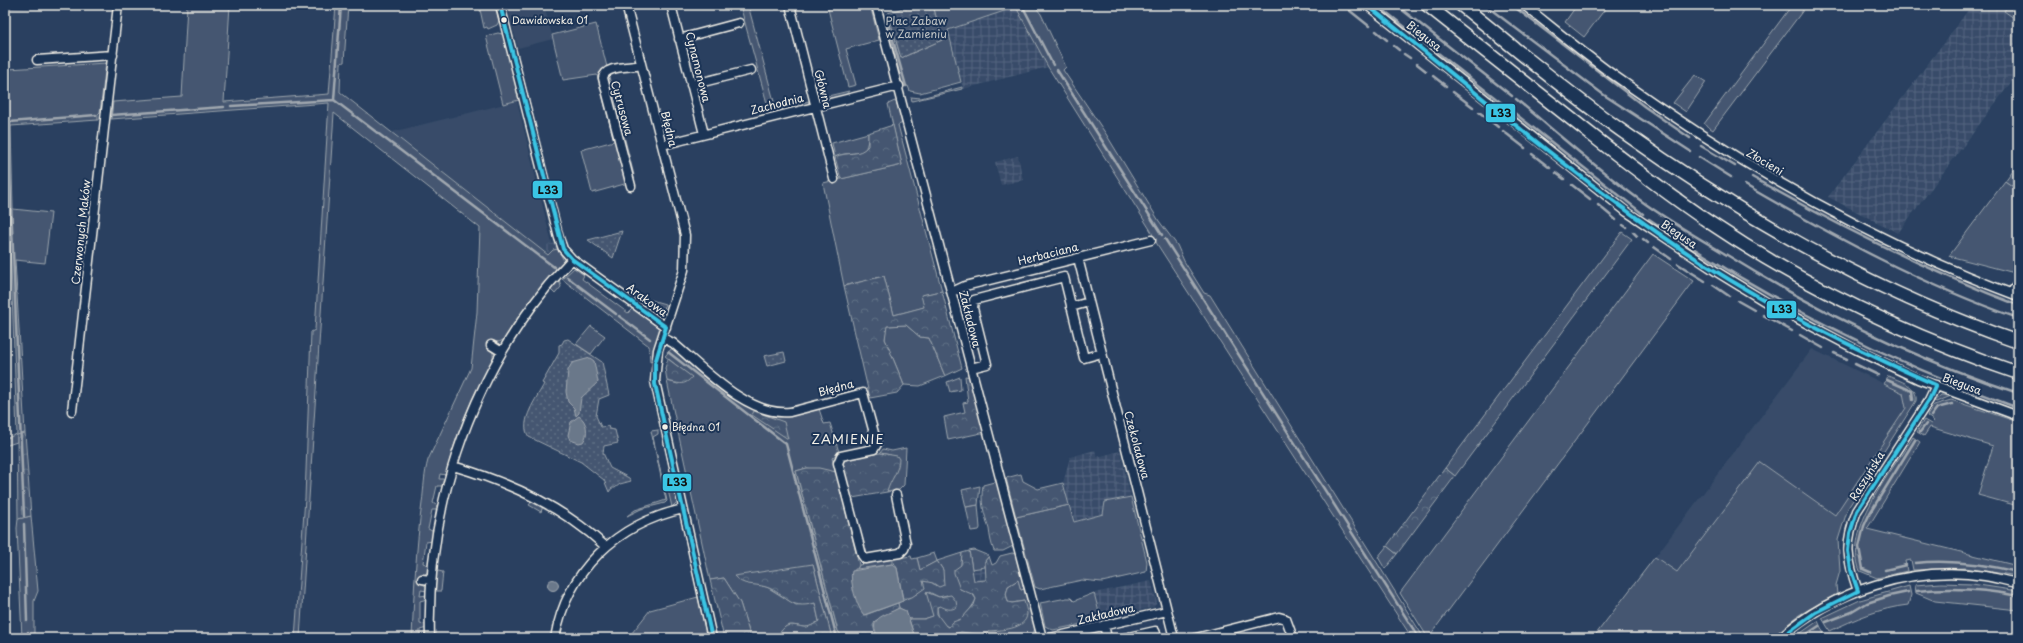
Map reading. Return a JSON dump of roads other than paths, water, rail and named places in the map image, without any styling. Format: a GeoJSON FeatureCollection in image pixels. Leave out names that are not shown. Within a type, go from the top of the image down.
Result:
{"type":"FeatureCollection","features":[{"type":"Feature","properties":{"kind":"highway"},"geometry":{"type":"LineString","coordinates":[[1427,5],[1653,182],[1708,222],[1740,242],[1862,310],[1935,342],[2018,373]]}},
{"type":"Feature","properties":{"kind":"highway"},"geometry":{"type":"LineString","coordinates":[[1461,5],[1621,131],[1670,165],[1764,223],[1877,285],[1949,316],[2018,342]]}},
{"type":"Feature","properties":{"kind":"street","name":"Czerwonych Maków"},"geometry":{"type":"LineString","coordinates":[[72,411],[118,5]]}},
{"type":"Feature","properties":{"kind":"street","name":"Arakowa"},"geometry":{"type":"LineString","coordinates":[[500,5],[558,238],[563,249],[572,259],[666,327],[656,363],[655,381],[712,638]]}},
{"type":"Feature","properties":{"kind":"street","name":"Błędna"},"geometry":{"type":"LineString","coordinates":[[626,5],[682,223],[685,245],[684,270],[666,327]]}},
{"type":"Feature","properties":{"kind":"street","name":"Cynamonowa"},"geometry":{"type":"LineString","coordinates":[[671,5],[704,134]]}},
{"type":"Feature","properties":{"kind":"street","name":"Główna"},"geometry":{"type":"LineString","coordinates":[[790,5],[834,179]]}},
{"type":"Feature","properties":{"kind":"street","name":"Zakładowa"},"geometry":{"type":"LineString","coordinates":[[876,5],[899,86],[1042,638]]}},
{"type":"Feature","properties":{"kind":"street","name":"Biegusa"},"geometry":{"type":"LineString","coordinates":[[1366,5],[1607,196],[1659,234],[1741,287],[1802,321],[1887,365],[1936,386],[2018,416]]}},
{"type":"Feature","properties":{"kind":"street","name":"Złocieni"},"geometry":{"type":"LineString","coordinates":[[1524,5],[1632,88],[1700,135],[1764,174],[1886,240],[1927,259],[2015,294]]}},
{"type":"Feature","properties":{"kind":"street"},"geometry":{"type":"LineString","coordinates":[[679,39],[739,23]]}},
{"type":"Feature","properties":{"kind":"street"},"geometry":{"type":"LineString","coordinates":[[37,60],[113,55]]}},
{"type":"Feature","properties":{"kind":"street","name":"Cytrusowa"},"geometry":{"type":"LineString","coordinates":[[631,186],[603,78],[604,74],[608,70],[641,65]]}},
{"type":"Feature","properties":{"kind":"street"},"geometry":{"type":"LineString","coordinates":[[691,85],[751,70]]}},
{"type":"Feature","properties":{"kind":"street","name":"Zachodnia"},"geometry":{"type":"LineString","coordinates":[[662,145],[899,86]]}},
{"type":"Feature","properties":{"kind":"street","name":"Herbaciana"},"geometry":{"type":"LineString","coordinates":[[952,292],[965,286],[1151,240]]}},
{"type":"Feature","properties":{"kind":"street","name":"Czekoladowa"},"geometry":{"type":"LineString","coordinates":[[1078,258],[1174,638]]}},
{"type":"Feature","properties":{"kind":"street"},"geometry":{"type":"LineString","coordinates":[[430,638],[431,580],[440,520],[453,466],[475,404],[502,352],[546,288],[572,259]]}},
{"type":"Feature","properties":{"kind":"street"},"geometry":{"type":"LineString","coordinates":[[972,368],[987,364],[972,308],[974,300],[1064,277],[1084,358],[1102,354]]}},
{"type":"Feature","properties":{"kind":"street"},"geometry":{"type":"LineString","coordinates":[[2015,294],[2018,284]]}},
{"type":"Feature","properties":{"kind":"street"},"geometry":{"type":"LineString","coordinates":[[1071,307],[1089,302]]}},
{"type":"Feature","properties":{"kind":"street","name":"Błędna"},"geometry":{"type":"LineString","coordinates":[[663,338],[673,343],[737,396],[751,405],[766,410],[790,412],[863,393],[877,444],[874,448],[841,456],[838,463],[862,555],[865,559],[900,553],[904,550],[906,544],[896,495]]}},
{"type":"Feature","properties":{"kind":"street"},"geometry":{"type":"LineString","coordinates":[[491,344],[502,352]]}},
{"type":"Feature","properties":{"kind":"street","name":"Raszyńska"},"geometry":{"type":"LineString","coordinates":[[1858,591],[1849,563],[1848,551],[1851,527],[1857,511],[1936,386]]}},
{"type":"Feature","properties":{"kind":"street"},"geometry":{"type":"LineString","coordinates":[[453,466],[499,480],[543,502],[582,526],[605,546]]}},
{"type":"Feature","properties":{"kind":"street"},"geometry":{"type":"LineString","coordinates":[[555,638],[559,619],[570,591],[583,571],[605,546],[628,530],[649,519],[683,509]]}},
{"type":"Feature","properties":{"kind":"street"},"geometry":{"type":"LineString","coordinates":[[1780,638],[1816,612],[1858,591],[1897,580],[1932,575],[1985,576],[2018,583]]}},
{"type":"Feature","properties":{"kind":"street"},"geometry":{"type":"LineString","coordinates":[[422,579],[431,580]]}},
{"type":"Feature","properties":{"kind":"street","name":"Zakładowa"},"geometry":{"type":"LineString","coordinates":[[1050,638],[1167,611]]}},
{"type":"Feature","properties":{"kind":"street"},"geometry":{"type":"LineString","coordinates":[[1196,638],[1279,617],[1286,620],[1293,638]]}},
{"type":"Feature","properties":{"kind":"street"},"geometry":{"type":"LineString","coordinates":[[1104,625],[1107,638]]}},
{"type":"Feature","properties":{"kind":"street"},"geometry":{"type":"LineString","coordinates":[[1124,638],[1155,631],[1158,638]]}},
{"type":"Feature","properties":{"kind":"waterway"},"geometry":{"type":"LineString","coordinates":[[334,100],[341,5]]}},
{"type":"Feature","properties":{"kind":"waterway"},"geometry":{"type":"LineString","coordinates":[[1022,5],[1053,65]]}},
{"type":"Feature","properties":{"kind":"waterway"},"geometry":{"type":"LineString","coordinates":[[1377,5],[1643,214]]}},
{"type":"Feature","properties":{"kind":"waterway"},"geometry":{"type":"LineString","coordinates":[[1396,5],[1512,96]]}},
{"type":"Feature","properties":{"kind":"waterway"},"geometry":{"type":"LineString","coordinates":[[1485,5],[1604,95],[1690,151]]}},
{"type":"Feature","properties":{"kind":"waterway"},"geometry":{"type":"LineString","coordinates":[[1512,5],[1645,107],[1690,138]]}},
{"type":"Feature","properties":{"kind":"waterway"},"geometry":{"type":"LineString","coordinates":[[1349,10],[1369,26]]}},
{"type":"Feature","properties":{"kind":"waterway"},"geometry":{"type":"LineString","coordinates":[[889,26],[906,86]]}},
{"type":"Feature","properties":{"kind":"waterway"},"geometry":{"type":"LineString","coordinates":[[1376,31],[1387,40]]}},
{"type":"Feature","properties":{"kind":"waterway"},"geometry":{"type":"LineString","coordinates":[[1394,46],[1399,50]]}},
{"type":"Feature","properties":{"kind":"waterway"},"geometry":{"type":"LineString","coordinates":[[5,49],[8,111],[7,119],[10,122]]}},
{"type":"Feature","properties":{"kind":"waterway"},"geometry":{"type":"LineString","coordinates":[[1404,54],[1410,58]]}},
{"type":"Feature","properties":{"kind":"waterway"},"geometry":{"type":"LineString","coordinates":[[1417,64],[1426,71]]}},
{"type":"Feature","properties":{"kind":"waterway"},"geometry":{"type":"LineString","coordinates":[[1057,70],[1162,235]]}},
{"type":"Feature","properties":{"kind":"waterway"},"geometry":{"type":"LineString","coordinates":[[1433,76],[1446,86]]}},
{"type":"Feature","properties":{"kind":"waterway"},"geometry":{"type":"LineString","coordinates":[[1453,92],[1473,107]]}},
{"type":"Feature","properties":{"kind":"waterway"},"geometry":{"type":"LineString","coordinates":[[1516,99],[1640,200],[1682,228],[1762,276],[1868,333],[1942,365],[2018,393]]}},
{"type":"Feature","properties":{"kind":"waterway"},"geometry":{"type":"LineString","coordinates":[[231,106],[334,100],[554,267]]}},
{"type":"Feature","properties":{"kind":"waterway"},"geometry":{"type":"LineString","coordinates":[[111,115],[224,107]]}},
{"type":"Feature","properties":{"kind":"waterway"},"geometry":{"type":"LineString","coordinates":[[1479,112],[1498,127]]}},
{"type":"Feature","properties":{"kind":"waterway"},"geometry":{"type":"LineString","coordinates":[[10,122],[96,115]]}},
{"type":"Feature","properties":{"kind":"waterway"},"geometry":{"type":"LineString","coordinates":[[10,122],[8,131],[24,516]]}},
{"type":"Feature","properties":{"kind":"waterway"},"geometry":{"type":"LineString","coordinates":[[1503,131],[1525,148]]}},
{"type":"Feature","properties":{"kind":"waterway"},"geometry":{"type":"LineString","coordinates":[[1701,146],[1735,166]]}},
{"type":"Feature","properties":{"kind":"waterway"},"geometry":{"type":"LineString","coordinates":[[1532,154],[1550,168]]}},
{"type":"Feature","properties":{"kind":"waterway"},"geometry":{"type":"LineString","coordinates":[[1699,157],[1731,177]]}},
{"type":"Feature","properties":{"kind":"waterway"},"geometry":{"type":"LineString","coordinates":[[1556,173],[1564,179]]}},
{"type":"Feature","properties":{"kind":"waterway"},"geometry":{"type":"LineString","coordinates":[[1752,177],[1817,213],[1916,262],[2018,305]]}},
{"type":"Feature","properties":{"kind":"waterway"},"geometry":{"type":"LineString","coordinates":[[1572,185],[1590,199]]}},
{"type":"Feature","properties":{"kind":"waterway"},"geometry":{"type":"LineString","coordinates":[[1745,185],[1811,223],[1878,258],[1947,290],[2018,318]]}},
{"type":"Feature","properties":{"kind":"waterway"},"geometry":{"type":"LineString","coordinates":[[1598,205],[1616,220]]}},
{"type":"Feature","properties":{"kind":"waterway"},"geometry":{"type":"LineString","coordinates":[[1649,219],[1737,276],[1827,326],[1920,369],[2018,408]]}},
{"type":"Feature","properties":{"kind":"waterway"},"geometry":{"type":"LineString","coordinates":[[1633,232],[1637,236]]}},
{"type":"Feature","properties":{"kind":"waterway"},"geometry":{"type":"LineString","coordinates":[[1165,239],[1419,638]]}},
{"type":"Feature","properties":{"kind":"waterway"},"geometry":{"type":"LineString","coordinates":[[1643,239],[1648,243]]}},
{"type":"Feature","properties":{"kind":"waterway"},"geometry":{"type":"LineString","coordinates":[[1654,247],[1671,259]]}},
{"type":"Feature","properties":{"kind":"waterway"},"geometry":{"type":"LineString","coordinates":[[1678,264],[1705,281]]}},
{"type":"Feature","properties":{"kind":"waterway"},"geometry":{"type":"LineString","coordinates":[[567,277],[616,314]]}},
{"type":"Feature","properties":{"kind":"waterway"},"geometry":{"type":"LineString","coordinates":[[1713,285],[1729,296]]}},
{"type":"Feature","properties":{"kind":"waterway"},"geometry":{"type":"LineString","coordinates":[[1738,301],[1754,310]]}},
{"type":"Feature","properties":{"kind":"waterway"},"geometry":{"type":"LineString","coordinates":[[1763,315],[1792,331]]}},
{"type":"Feature","properties":{"kind":"waterway"},"geometry":{"type":"LineString","coordinates":[[619,316],[650,339]]}},
{"type":"Feature","properties":{"kind":"waterway"},"geometry":{"type":"LineString","coordinates":[[1800,335],[1823,348]]}},
{"type":"Feature","properties":{"kind":"waterway"},"geometry":{"type":"LineString","coordinates":[[668,352],[786,444],[837,638]]}},
{"type":"Feature","properties":{"kind":"waterway"},"geometry":{"type":"LineString","coordinates":[[1834,353],[1847,359]]}},
{"type":"Feature","properties":{"kind":"waterway"},"geometry":{"type":"LineString","coordinates":[[1855,364],[1878,375]]}},
{"type":"Feature","properties":{"kind":"waterway"},"geometry":{"type":"LineString","coordinates":[[1887,380],[1912,391],[1913,400]]}},
{"type":"Feature","properties":{"kind":"waterway"},"geometry":{"type":"LineString","coordinates":[[1931,416],[1937,408],[1952,404]]}},
{"type":"Feature","properties":{"kind":"waterway"},"geometry":{"type":"LineString","coordinates":[[1920,432],[1926,424]]}},
{"type":"Feature","properties":{"kind":"waterway"},"geometry":{"type":"LineString","coordinates":[[1870,572],[1863,569],[1859,547],[1864,526],[1870,513],[1915,440]]}},
{"type":"Feature","properties":{"kind":"waterway"},"geometry":{"type":"LineString","coordinates":[[24,524],[27,621]]}},
{"type":"Feature","properties":{"kind":"waterway"},"geometry":{"type":"LineString","coordinates":[[1915,563],[1967,563],[2018,572]]}},
{"type":"Feature","properties":{"kind":"waterway"},"geometry":{"type":"LineString","coordinates":[[1885,570],[1906,565]]}},
{"type":"Feature","properties":{"kind":"waterway"},"geometry":{"type":"LineString","coordinates":[[1917,591],[1968,589],[2018,596]]}},
{"type":"Feature","properties":{"kind":"waterway"},"geometry":{"type":"LineString","coordinates":[[1826,622],[1852,612],[1867,603],[1908,592]]}},
{"type":"Feature","properties":{"kind":"waterway"},"geometry":{"type":"LineString","coordinates":[[1801,638],[1819,626]]}},
{"type":"Feature","properties":{"kind":"waterway"},"geometry":{"type":"LineString","coordinates":[[28,632],[28,638]]}},
{"type":"Feature","properties":{"kind":"place","name":"Dawidowska 01"},"geometry":{"type":"Point","coordinates":[504,20]}},
{"type":"Feature","properties":{"kind":"place","name":"Błędna 01"},"geometry":{"type":"Point","coordinates":[665,427]}},
{"type":"Feature","properties":{"kind":"district","name":"ZAMIENIE"},"geometry":{"type":"Point","coordinates":[848,439]}},
{"type":"Feature","properties":{"kind":"park label","name":"Plac Zabaw w Zamieniu"},"geometry":{"type":"Point","coordinates":[916,27]}}]}
